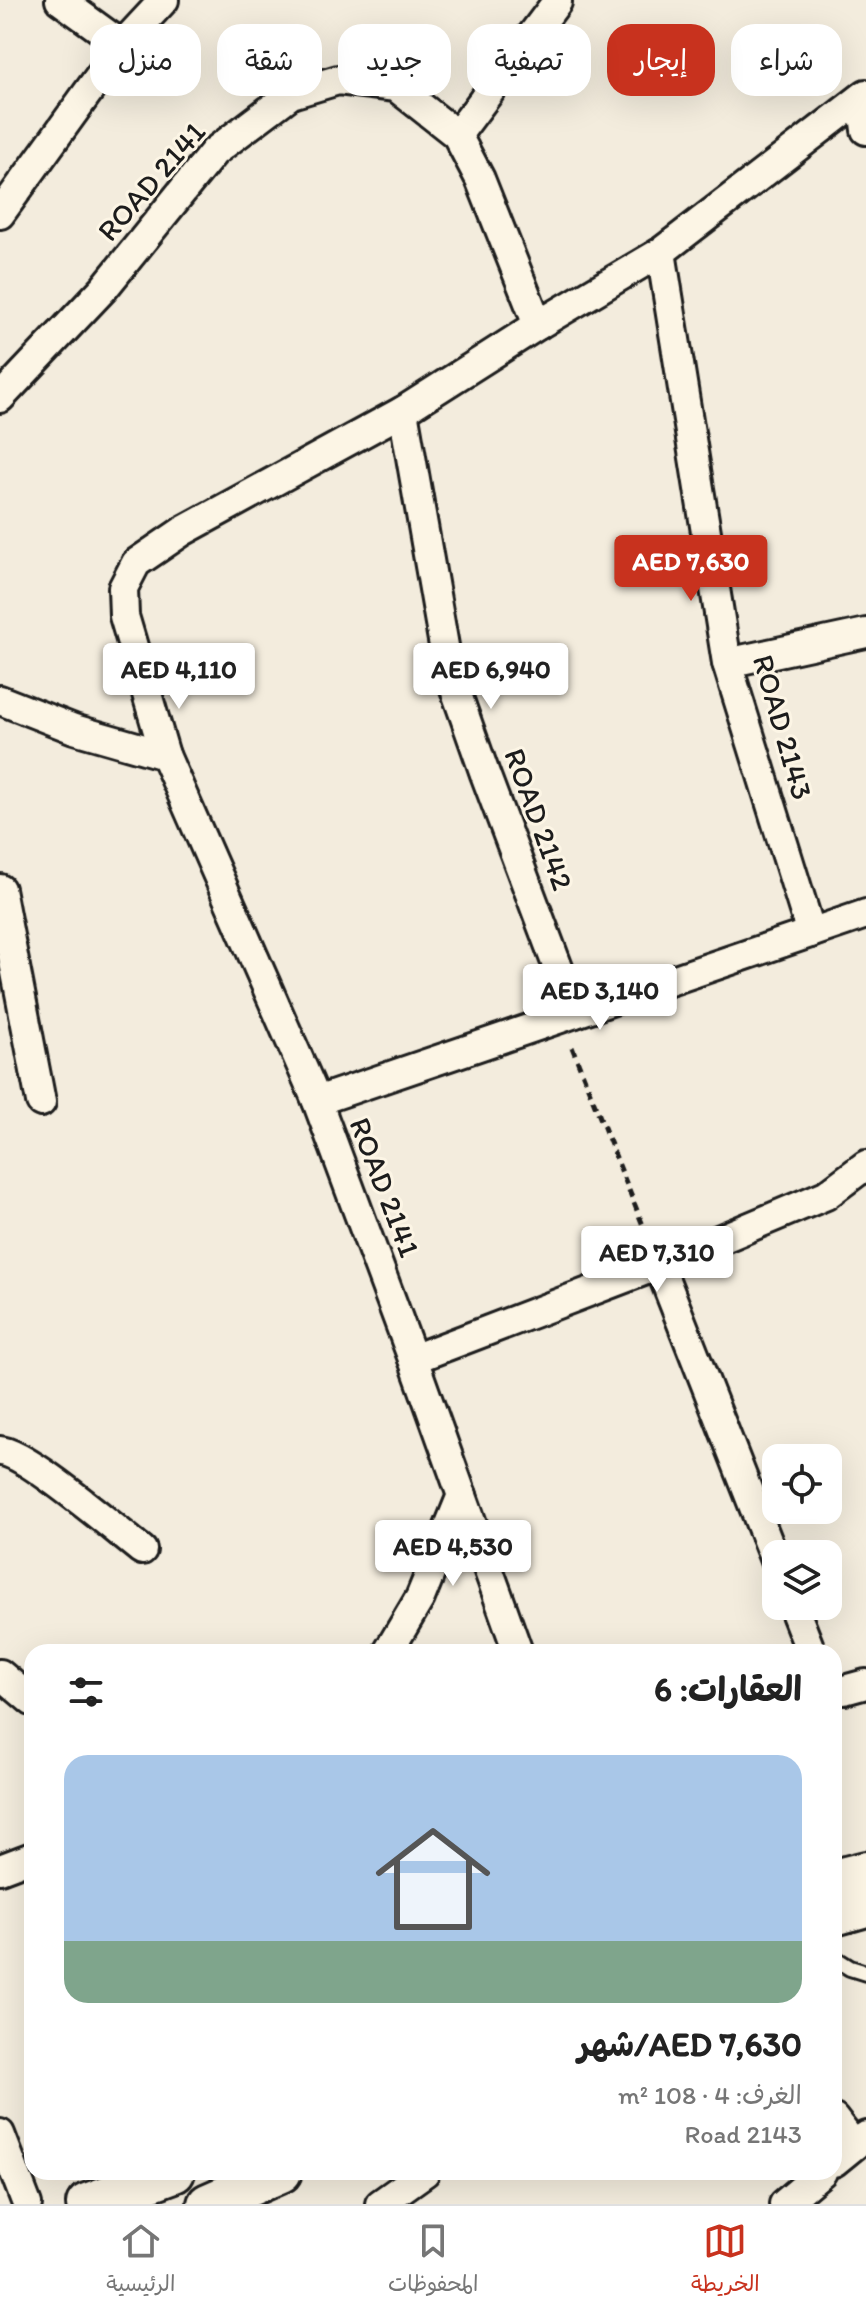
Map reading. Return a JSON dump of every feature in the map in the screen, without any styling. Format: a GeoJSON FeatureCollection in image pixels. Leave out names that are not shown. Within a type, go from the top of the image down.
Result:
{"type":"FeatureCollection","features":[{"type":"Feature","properties":{"kind":"street"},"geometry":{"type":"LineString","coordinates":[[60,0],[93,24]]}},
{"type":"Feature","properties":{"kind":"street"},"geometry":{"type":"LineString","coordinates":[[142,24],[164,0]]}},
{"type":"Feature","properties":{"kind":"street"},"geometry":{"type":"LineString","coordinates":[[457,135],[557,2]]}},
{"type":"Feature","properties":{"kind":"street","name":"ROAD 2141"},"geometry":{"type":"LineString","coordinates":[[0,398],[104,288],[214,152],[291,94],[338,80],[396,87],[457,135],[480,179],[538,325]]}},
{"type":"Feature","properties":{"kind":"street"},"geometry":{"type":"LineString","coordinates":[[0,214],[90,89]]}},
{"type":"Feature","properties":{"kind":"street"},"geometry":{"type":"LineString","coordinates":[[864,96],[866,130]]}},
{"type":"Feature","properties":{"kind":"street","name":"ROAD 2141"},"geometry":{"type":"LineString","coordinates":[[515,1644],[317,1101],[165,755],[124,616],[123,588],[136,563],[183,531],[403,411],[661,252],[864,96]]}},
{"type":"Feature","properties":{"kind":"street","name":"ROAD 2143"},"geometry":{"type":"LineString","coordinates":[[661,252],[727,663],[811,933]]}},
{"type":"Feature","properties":{"kind":"street","name":"ROAD 2142"},"geometry":{"type":"LineString","coordinates":[[403,411],[448,669],[568,1016]]}},
{"type":"Feature","properties":{"kind":"street"},"geometry":{"type":"LineString","coordinates":[[727,663],[866,633]]}},
{"type":"Feature","properties":{"kind":"street"},"geometry":{"type":"LineString","coordinates":[[0,700],[74,729],[165,755]]}},
{"type":"Feature","properties":{"kind":"street"},"geometry":{"type":"LineString","coordinates":[[0,889],[41,1102]]}},
{"type":"Feature","properties":{"kind":"street"},"geometry":{"type":"LineString","coordinates":[[317,1101],[866,914]]}},
{"type":"Feature","properties":{"kind":"street"},"geometry":{"type":"LineString","coordinates":[[413,1359],[659,1265],[826,1195],[866,1165]]}},
{"type":"Feature","properties":{"kind":"street"},"geometry":{"type":"LineString","coordinates":[[659,1265],[767,1540]]}},
{"type":"Feature","properties":{"kind":"street"},"geometry":{"type":"LineString","coordinates":[[0,1451],[30,1464],[142,1550]]}},
{"type":"Feature","properties":{"kind":"street"},"geometry":{"type":"LineString","coordinates":[[401,1644],[462,1495]]}},
{"type":"Feature","properties":{"kind":"street"},"geometry":{"type":"LineString","coordinates":[[798,1620],[808,1644]]}},
{"type":"Feature","properties":{"kind":"street"},"geometry":{"type":"LineString","coordinates":[[0,1674],[24,1694]]}},
{"type":"Feature","properties":{"kind":"street"},"geometry":{"type":"LineString","coordinates":[[842,1690],[866,1684]]}},
{"type":"Feature","properties":{"kind":"street"},"geometry":{"type":"LineString","coordinates":[[0,1869],[24,1860]]}},
{"type":"Feature","properties":{"kind":"street"},"geometry":{"type":"LineString","coordinates":[[842,1878],[866,1872]]}},
{"type":"Feature","properties":{"kind":"street"},"geometry":{"type":"LineString","coordinates":[[842,1913],[866,1906]]}},
{"type":"Feature","properties":{"kind":"street"},"geometry":{"type":"LineString","coordinates":[[0,2134],[27,2204]]}},
{"type":"Feature","properties":{"kind":"street"},"geometry":{"type":"LineString","coordinates":[[87,2204],[152,2180]]}},
{"type":"Feature","properties":{"kind":"street"},"geometry":{"type":"LineString","coordinates":[[208,2204],[263,2180]]}},
{"type":"Feature","properties":{"kind":"street"},"geometry":{"type":"LineString","coordinates":[[380,2204],[414,2180]]}},
{"type":"Feature","properties":{"kind":"street"},"geometry":{"type":"LineString","coordinates":[[784,2204],[812,2180]]}},
{"type":"Feature","properties":{"kind":"lane"},"geometry":{"type":"LineString","coordinates":[[842,1963],[866,1973]]}},
{"type":"Feature","properties":{"kind":"path"},"geometry":{"type":"LineString","coordinates":[[568,1016],[659,1265]]}}]}
